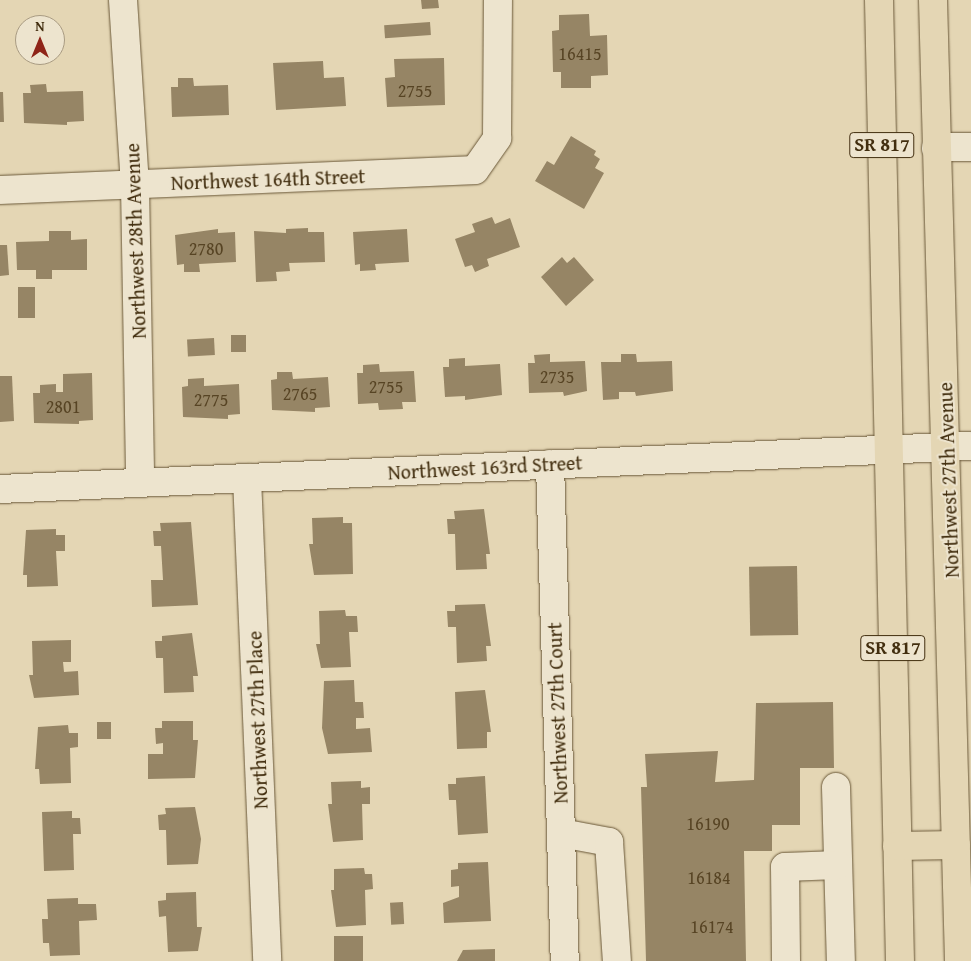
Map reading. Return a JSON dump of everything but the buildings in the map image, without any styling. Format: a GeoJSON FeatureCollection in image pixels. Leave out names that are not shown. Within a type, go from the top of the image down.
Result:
{"type":"FeatureCollection","features":[{"type":"Feature","properties":{"kind":"main road","name":"SR 817"},"geometry":{"type":"LineString","coordinates":[[879,0],[900,961]]}},
{"type":"Feature","properties":{"kind":"main road","name":"Northwest 27th Avenue"},"geometry":{"type":"LineString","coordinates":[[933,0],[936,148],[959,447],[956,845],[959,961]]}},
{"type":"Feature","properties":{"kind":"main road"},"geometry":{"type":"LineString","coordinates":[[897,846],[956,845]]}},
{"type":"Feature","properties":{"kind":"street","name":"Northwest 28th Avenue"},"geometry":{"type":"LineString","coordinates":[[123,0],[135,185],[140,483]]}},
{"type":"Feature","properties":{"kind":"street","name":"Northwest 164th Street"},"geometry":{"type":"LineString","coordinates":[[0,190],[475,170],[497,138],[498,0]]}},
{"type":"Feature","properties":{"kind":"street"},"geometry":{"type":"LineString","coordinates":[[936,148],[971,148]]}},
{"type":"Feature","properties":{"kind":"street","name":"Northwest 163rd Street"},"geometry":{"type":"LineString","coordinates":[[0,489],[959,447]]}},
{"type":"Feature","properties":{"kind":"street","name":"Northwest 27th Court"},"geometry":{"type":"LineString","coordinates":[[550,464],[565,961]]}},
{"type":"Feature","properties":{"kind":"street","name":"Northwest 27th Place"},"geometry":{"type":"LineString","coordinates":[[246,478],[266,961]]}},
{"type":"Feature","properties":{"kind":"street"},"geometry":{"type":"LineString","coordinates":[[836,787],[841,961]]}},
{"type":"Feature","properties":{"kind":"street"},"geometry":{"type":"LineString","coordinates":[[561,833],[610,842],[617,961]]}},
{"type":"Feature","properties":{"kind":"street"},"geometry":{"type":"LineString","coordinates":[[786,961],[785,867],[838,865]]}}]}
